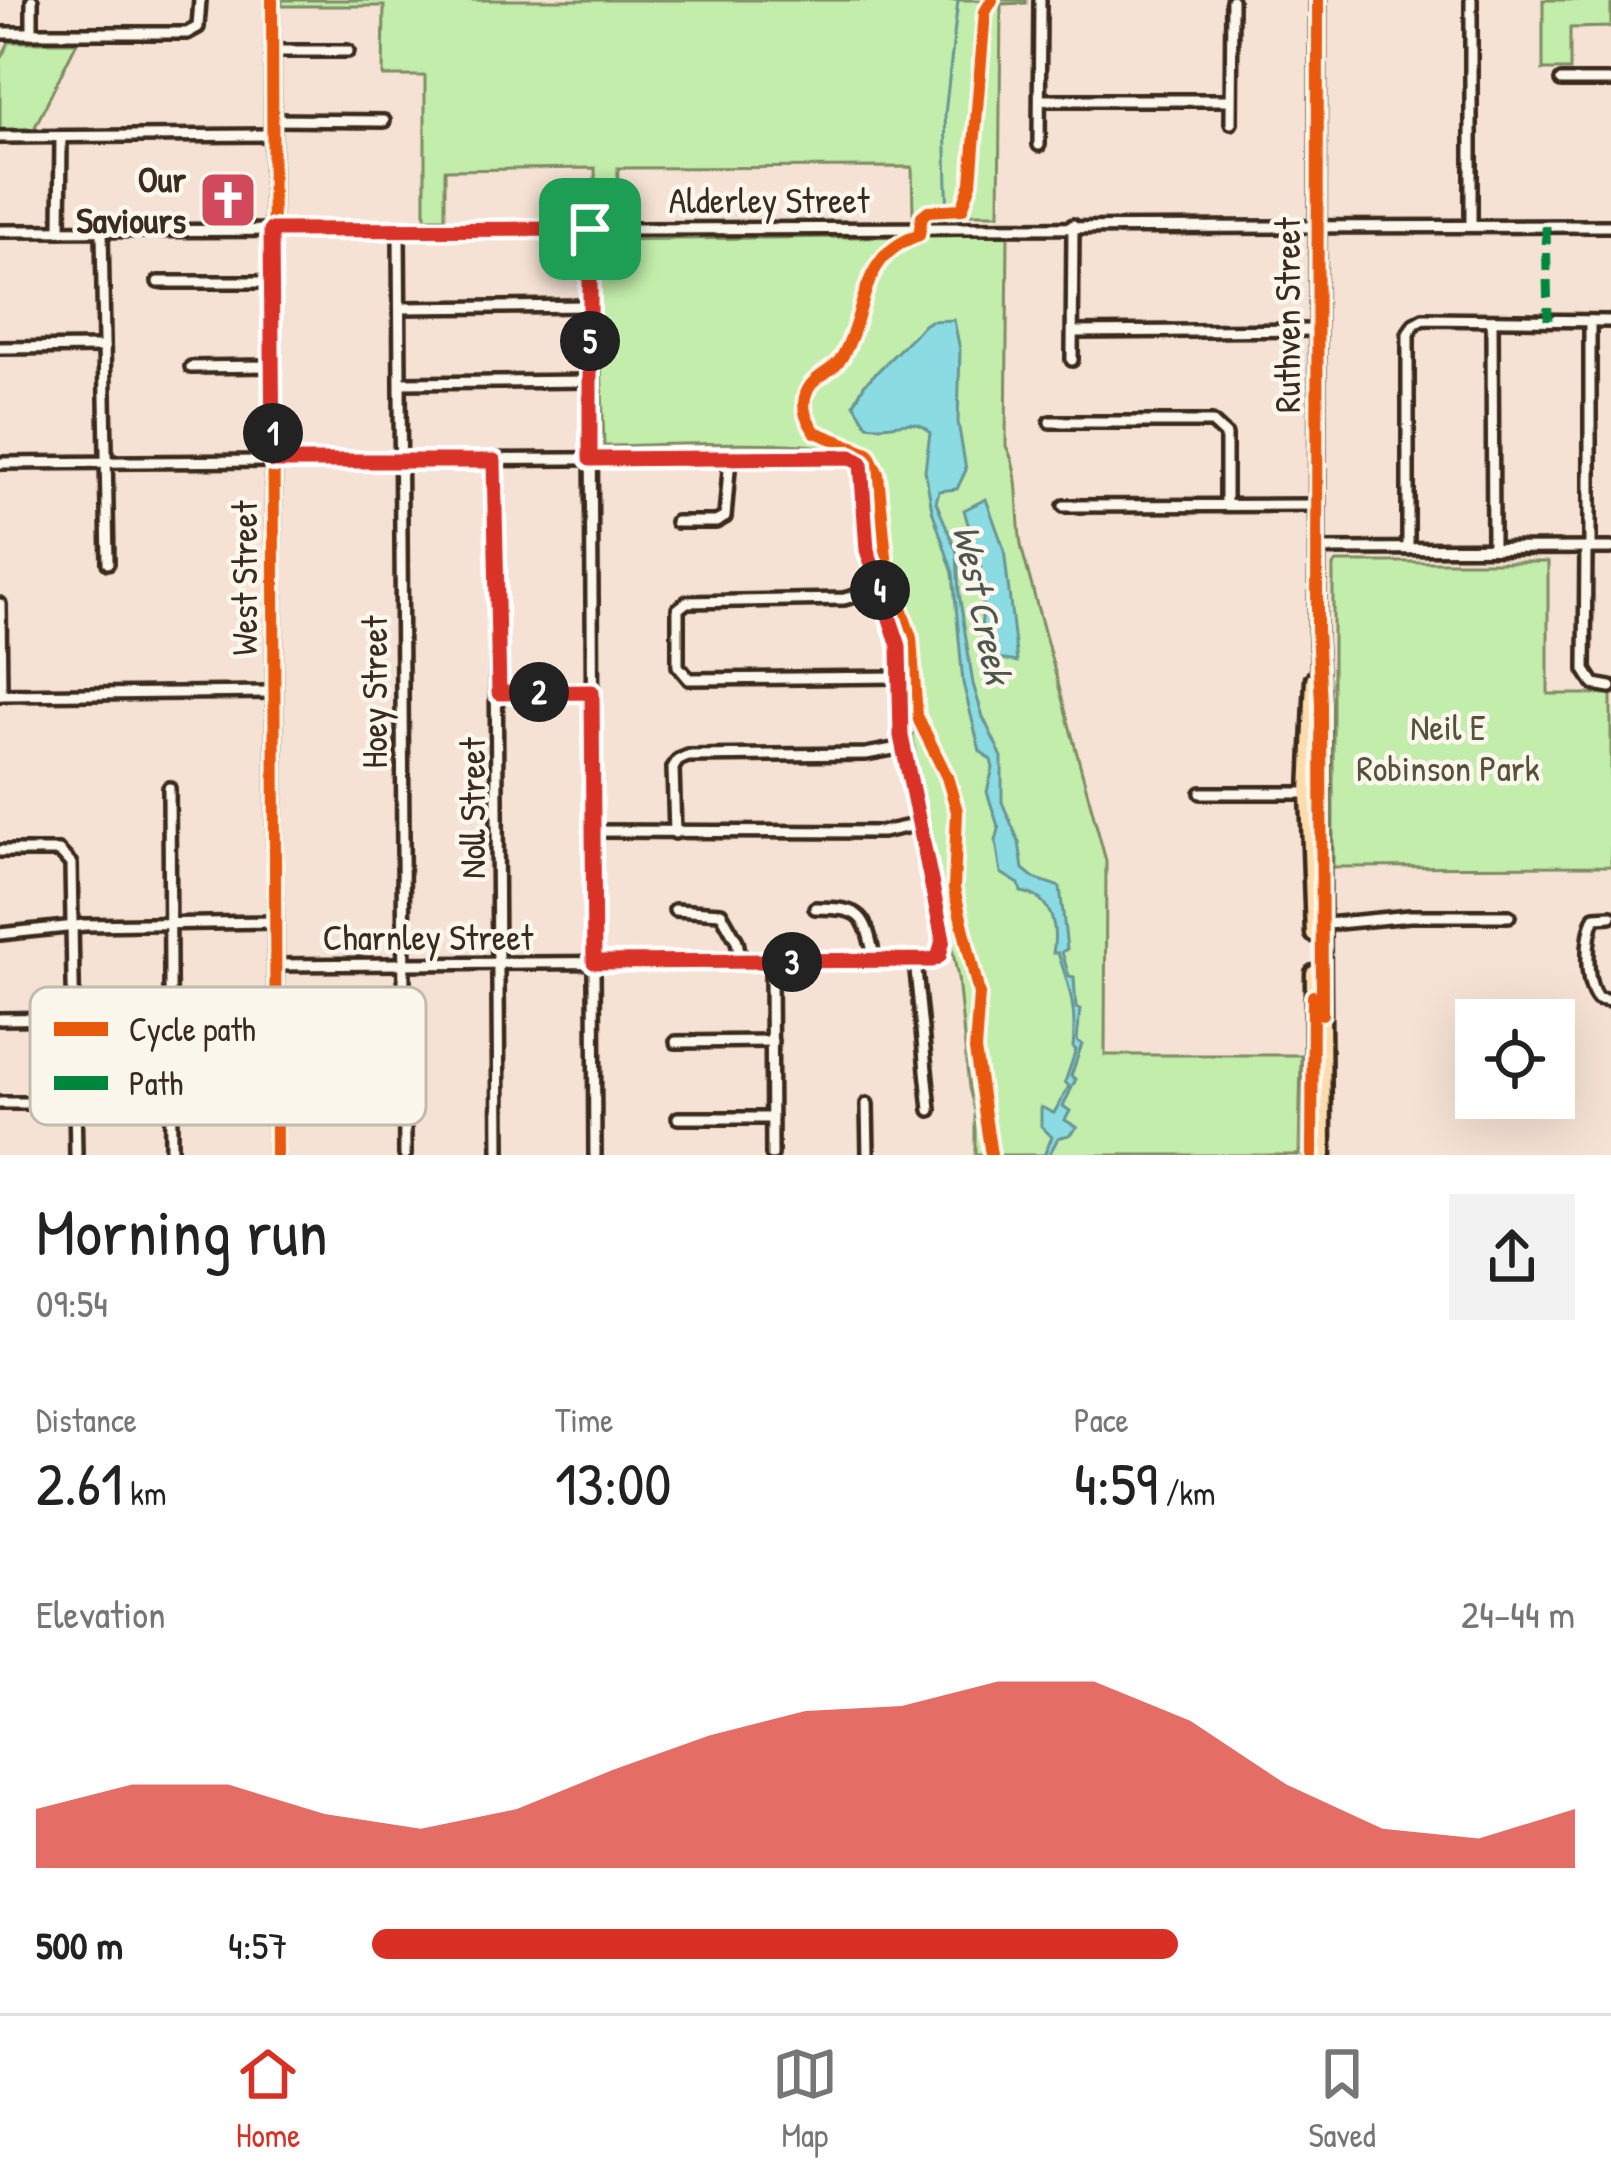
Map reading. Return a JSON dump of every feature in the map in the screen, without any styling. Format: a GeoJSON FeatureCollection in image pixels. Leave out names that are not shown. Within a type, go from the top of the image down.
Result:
{"type":"FeatureCollection","features":[{"type":"Feature","properties":{"kind":"highway","name":"Ruthven Street"},"geometry":{"type":"LineString","coordinates":[[1317,1153],[1318,0]]}},
{"type":"Feature","properties":{"kind":"main road","name":"West Street"},"geometry":{"type":"LineString","coordinates":[[272,0],[277,987]]}},
{"type":"Feature","properties":{"kind":"main road","name":"West Street"},"geometry":{"type":"LineString","coordinates":[[276,1125],[276,1155]]}},
{"type":"Feature","properties":{"kind":"street"},"geometry":{"type":"LineString","coordinates":[[32,0],[32,33]]}},
{"type":"Feature","properties":{"kind":"street"},"geometry":{"type":"LineString","coordinates":[[0,33],[187,33],[198,27],[200,0]]}},
{"type":"Feature","properties":{"kind":"street"},"geometry":{"type":"LineString","coordinates":[[1039,146],[1040,0]]}},
{"type":"Feature","properties":{"kind":"street"},"geometry":{"type":"LineString","coordinates":[[1231,123],[1232,0]]}},
{"type":"Feature","properties":{"kind":"street"},"geometry":{"type":"LineString","coordinates":[[1471,0],[1471,225]]}},
{"type":"Feature","properties":{"kind":"street"},"geometry":{"type":"LineString","coordinates":[[272,51],[348,51]]}},
{"type":"Feature","properties":{"kind":"street"},"geometry":{"type":"LineString","coordinates":[[1561,81],[1611,81]]}},
{"type":"Feature","properties":{"kind":"street"},"geometry":{"type":"LineString","coordinates":[[1041,100],[1230,100]]}},
{"type":"Feature","properties":{"kind":"street"},"geometry":{"type":"LineString","coordinates":[[272,120],[384,121]]}},
{"type":"Feature","properties":{"kind":"street"},"geometry":{"type":"LineString","coordinates":[[0,137],[272,135]]}},
{"type":"Feature","properties":{"kind":"street"},"geometry":{"type":"LineString","coordinates":[[60,230],[61,137]]}},
{"type":"Feature","properties":{"kind":"street"},"geometry":{"type":"LineString","coordinates":[[1072,360],[1073,225]]}},
{"type":"Feature","properties":{"kind":"street","name":"Alderley Street"},"geometry":{"type":"LineString","coordinates":[[0,231],[1611,226]]}},
{"type":"Feature","properties":{"kind":"street"},"geometry":{"type":"LineString","coordinates":[[590,229],[595,1155]]}},
{"type":"Feature","properties":{"kind":"street","name":"Hoey Street"},"geometry":{"type":"LineString","coordinates":[[399,230],[403,987]]}},
{"type":"Feature","properties":{"kind":"street"},"geometry":{"type":"LineString","coordinates":[[102,231],[108,563]]}},
{"type":"Feature","properties":{"kind":"street"},"geometry":{"type":"LineString","coordinates":[[158,283],[272,282]]}},
{"type":"Feature","properties":{"kind":"street"},"geometry":{"type":"LineString","coordinates":[[400,308],[590,305]]}},
{"type":"Feature","properties":{"kind":"street"},"geometry":{"type":"LineString","coordinates":[[1408,549],[1408,334],[1414,324],[1423,320],[1611,321]]}},
{"type":"Feature","properties":{"kind":"street"},"geometry":{"type":"LineString","coordinates":[[1492,321],[1493,548]]}},
{"type":"Feature","properties":{"kind":"street"},"geometry":{"type":"LineString","coordinates":[[1590,321],[1586,670],[1594,684],[1611,687]]}},
{"type":"Feature","properties":{"kind":"street"},"geometry":{"type":"LineString","coordinates":[[1073,332],[1316,330]]}},
{"type":"Feature","properties":{"kind":"street"},"geometry":{"type":"LineString","coordinates":[[0,348],[104,347]]}},
{"type":"Feature","properties":{"kind":"street"},"geometry":{"type":"LineString","coordinates":[[191,367],[272,366]]}},
{"type":"Feature","properties":{"kind":"street"},"geometry":{"type":"LineString","coordinates":[[401,383],[590,381]]}},
{"type":"Feature","properties":{"kind":"street"},"geometry":{"type":"LineString","coordinates":[[1050,422],[1212,422],[1226,435],[1226,505]]}},
{"type":"Feature","properties":{"kind":"street"},"geometry":{"type":"LineString","coordinates":[[0,463],[851,457],[861,463],[867,550],[899,646],[904,747],[920,824],[883,832],[594,831]]}},
{"type":"Feature","properties":{"kind":"street"},"geometry":{"type":"LineString","coordinates":[[676,522],[716,522],[725,517],[730,458]]}},
{"type":"Feature","properties":{"kind":"street","name":"Noll Street"},"geometry":{"type":"LineString","coordinates":[[494,461],[500,1155]]}},
{"type":"Feature","properties":{"kind":"street"},"geometry":{"type":"LineString","coordinates":[[1064,506],[1317,505]]}},
{"type":"Feature","properties":{"kind":"street"},"geometry":{"type":"LineString","coordinates":[[1317,549],[1611,548]]}},
{"type":"Feature","properties":{"kind":"street"},"geometry":{"type":"LineString","coordinates":[[879,589],[844,599],[687,602],[678,609],[677,666],[689,679],[900,676]]}},
{"type":"Feature","properties":{"kind":"street"},"geometry":{"type":"LineString","coordinates":[[0,604],[0,695],[275,692]]}},
{"type":"Feature","properties":{"kind":"street"},"geometry":{"type":"LineString","coordinates":[[499,693],[592,692]]}},
{"type":"Feature","properties":{"kind":"street"},"geometry":{"type":"LineString","coordinates":[[675,833],[673,768],[688,756],[866,754],[904,747]]}},
{"type":"Feature","properties":{"kind":"street"},"geometry":{"type":"LineString","coordinates":[[169,788],[170,987]]}},
{"type":"Feature","properties":{"kind":"street"},"geometry":{"type":"LineString","coordinates":[[1201,793],[1315,793]]}},
{"type":"Feature","properties":{"kind":"street","name":"Charnley Street"},"geometry":{"type":"LineString","coordinates":[[277,965],[875,961],[939,956],[943,939],[920,824]]}},
{"type":"Feature","properties":{"kind":"street"},"geometry":{"type":"LineString","coordinates":[[0,851],[55,850],[68,856],[75,987]]}},
{"type":"Feature","properties":{"kind":"street"},"geometry":{"type":"LineString","coordinates":[[815,908],[846,908],[860,914],[875,961]]}},
{"type":"Feature","properties":{"kind":"street"},"geometry":{"type":"LineString","coordinates":[[675,910],[722,913],[737,941],[741,962]]}},
{"type":"Feature","properties":{"kind":"street"},"geometry":{"type":"LineString","coordinates":[[1317,926],[1410,916],[1509,916]]}},
{"type":"Feature","properties":{"kind":"street"},"geometry":{"type":"LineString","coordinates":[[1611,916],[1595,917],[1590,930],[1591,991],[1598,1000],[1611,1001]]}},
{"type":"Feature","properties":{"kind":"street"},"geometry":{"type":"LineString","coordinates":[[0,934],[74,926],[276,922]]}},
{"type":"Feature","properties":{"kind":"street"},"geometry":{"type":"LineString","coordinates":[[915,960],[930,1110]]}},
{"type":"Feature","properties":{"kind":"street"},"geometry":{"type":"LineString","coordinates":[[771,962],[772,1155]]}},
{"type":"Feature","properties":{"kind":"street"},"geometry":{"type":"LineString","coordinates":[[0,1019],[30,1019]]}},
{"type":"Feature","properties":{"kind":"street"},"geometry":{"type":"LineString","coordinates":[[676,1042],[772,1041]]}},
{"type":"Feature","properties":{"kind":"street"},"geometry":{"type":"LineString","coordinates":[[867,1104],[868,1155]]}},
{"type":"Feature","properties":{"kind":"street"},"geometry":{"type":"LineString","coordinates":[[678,1118],[772,1118]]}},
{"type":"Feature","properties":{"kind":"street"},"geometry":{"type":"LineString","coordinates":[[171,1125],[171,1155]]}},
{"type":"Feature","properties":{"kind":"street","name":"Hoey Street"},"geometry":{"type":"LineString","coordinates":[[405,1125],[405,1155]]}},
{"type":"Feature","properties":{"kind":"green space"},"geometry":{"type":"Polygon","coordinates":[[[282,0],[1026,0],[1001,4],[999,214],[913,214],[912,167],[618,168],[617,217],[596,217],[595,168],[445,170],[445,218],[425,218],[425,76],[383,76],[384,6],[282,6],[282,0]]]}},
{"type":"Feature","properties":{"kind":"green space"},"geometry":{"type":"Polygon","coordinates":[[[1543,0],[1611,0],[1611,27],[1570,28],[1570,70],[1543,70],[1543,0]]]}},
{"type":"Feature","properties":{"kind":"green space"},"geometry":{"type":"Polygon","coordinates":[[[9,42],[77,42],[34,129],[0,129],[0,60],[9,42]]]}},
{"type":"Feature","properties":{"kind":"green space"},"geometry":{"type":"Polygon","coordinates":[[[1008,235],[1006,446],[1014,470],[1022,550],[1106,861],[1105,1055],[1301,1055],[1299,1155],[975,1155],[975,1111],[958,978],[908,706],[908,650],[879,561],[870,460],[853,452],[786,444],[604,446],[597,240],[1008,235]]]}},
{"type":"Feature","properties":{"kind":"green space","name":"Neil E Robinson Park"},"geometry":{"type":"Polygon","coordinates":[[[1337,562],[1548,562],[1548,694],[1611,694],[1611,866],[1333,867],[1333,566],[1337,562]]]}},
{"type":"Feature","properties":{"kind":"water"},"geometry":{"type":"Polygon","coordinates":[[[954,320],[960,350],[958,422],[966,470],[957,489],[939,491],[936,502],[957,552],[973,684],[1002,757],[1002,802],[1019,842],[1023,869],[1060,887],[1067,949],[1062,952],[1069,976],[1074,977],[1076,1008],[1080,1009],[1077,1041],[1082,1044],[1071,1076],[1076,1079],[1063,1106],[1070,1111],[1065,1120],[1077,1127],[1058,1138],[1049,1155],[1044,1155],[1052,1137],[1041,1126],[1041,1107],[1054,1113],[1069,1086],[1065,1082],[1076,1050],[1072,999],[1058,953],[1053,953],[1054,932],[1046,906],[1001,873],[999,829],[987,792],[993,768],[980,751],[963,683],[953,573],[932,510],[925,470],[930,433],[910,423],[867,425],[854,404],[864,385],[924,325],[954,320]]]}},
{"type":"Feature","properties":{"kind":"water"},"geometry":{"type":"Polygon","coordinates":[[[986,499],[1004,549],[1017,662],[986,657],[981,634],[984,581],[964,510],[986,499]]]}},
{"type":"Feature","properties":{"kind":"waterway","name":"West Creek"},"geometry":{"type":"LineString","coordinates":[[948,224],[945,114],[958,0]]}},
{"type":"Feature","properties":{"kind":"marked path"},"geometry":{"type":"LineString","coordinates":[[1546,226],[1548,320]]}},
{"type":"Feature","properties":{"kind":"cycle path"},"geometry":{"type":"LineString","coordinates":[[272,0],[275,987]]}},
{"type":"Feature","properties":{"kind":"cycle path"},"geometry":{"type":"LineString","coordinates":[[991,1155],[975,1050],[979,994],[954,889],[957,811],[947,777],[917,716],[911,638],[887,567],[878,474],[868,453],[815,432],[804,407],[812,384],[842,357],[867,286],[885,256],[919,235],[922,216],[928,211],[962,209],[971,183],[985,12],[992,0]]}},
{"type":"Feature","properties":{"kind":"cycle path"},"geometry":{"type":"LineString","coordinates":[[1318,0],[1322,1014]]}},
{"type":"Feature","properties":{"kind":"cycle path"},"geometry":{"type":"LineString","coordinates":[[1312,1155],[1313,996]]}},
{"type":"Feature","properties":{"kind":"cycle path"},"geometry":{"type":"LineString","coordinates":[[276,1125],[276,1155]]}},
{"type":"Feature","properties":{"kind":"place","name":"Our Saviours"},"geometry":{"type":"Point","coordinates":[228,200]}},
{"type":"Feature","properties":{"kind":"route"},"geometry":{"type":"LineString","coordinates":[[590,229],[590,459],[851,457],[861,463],[867,550],[899,646],[901,736],[943,939],[939,956],[932,960],[594,962],[592,692],[499,693],[494,461],[273,461],[271,230],[590,229]]}}]}
